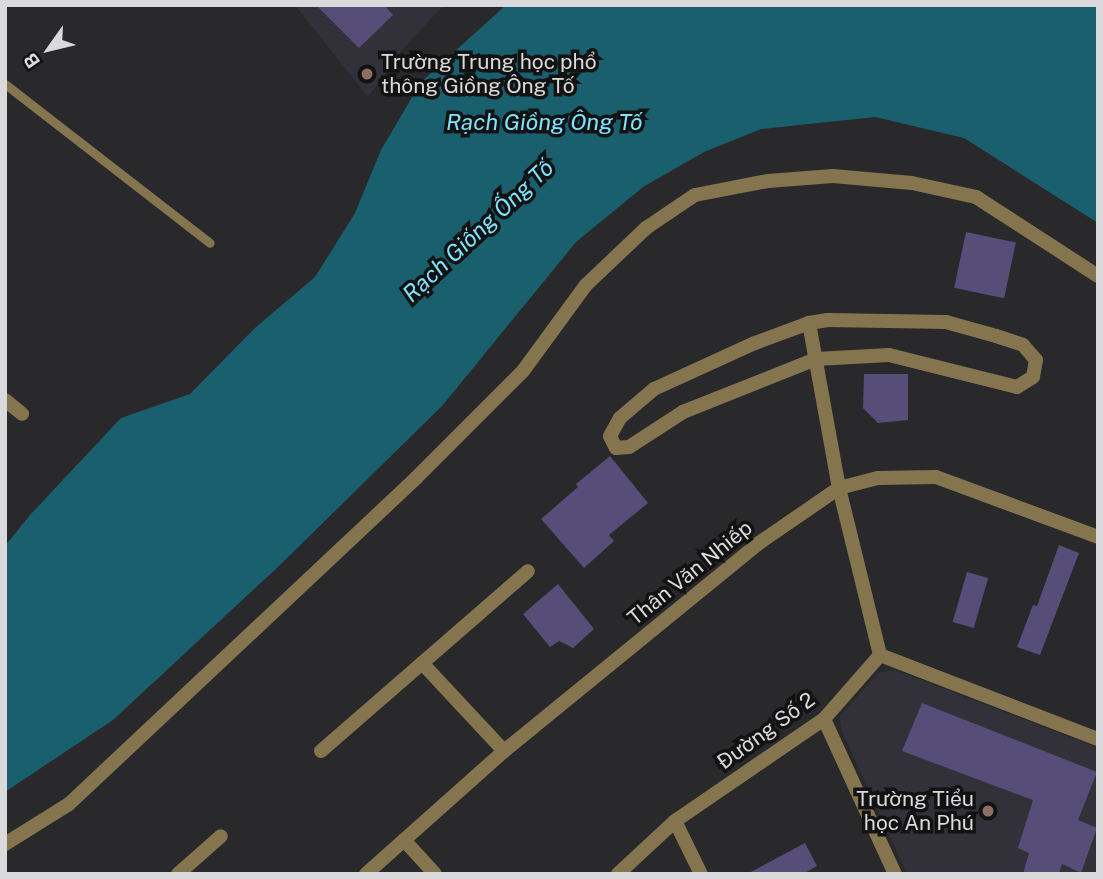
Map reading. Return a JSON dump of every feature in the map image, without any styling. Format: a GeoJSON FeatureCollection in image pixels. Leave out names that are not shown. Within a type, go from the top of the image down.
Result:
{"type":"FeatureCollection","features":[{"type":"Feature","properties":{"kind":"street"},"geometry":{"type":"LineString","coordinates":[[5,844],[69,804],[416,478],[523,371],[586,285],[646,228],[695,195],[768,181],[833,176],[912,183],[976,197],[1098,276]]}},
{"type":"Feature","properties":{"kind":"street"},"geometry":{"type":"LineString","coordinates":[[828,320],[946,322],[1023,345],[1036,360],[1033,377],[1017,387],[889,355],[816,359],[683,412],[629,447],[616,448],[610,436],[620,418],[654,389],[809,323],[828,320]]}},
{"type":"Feature","properties":{"kind":"street"},"geometry":{"type":"LineString","coordinates":[[809,323],[839,488],[880,654],[1098,738]]}},
{"type":"Feature","properties":{"kind":"street"},"geometry":{"type":"LineString","coordinates":[[5,400],[22,414]]}},
{"type":"Feature","properties":{"kind":"street","name":"Thân Văn Nhiếp"},"geometry":{"type":"LineString","coordinates":[[366,874],[505,751],[759,543],[839,488],[878,478],[936,477],[1098,537]]}},
{"type":"Feature","properties":{"kind":"street"},"geometry":{"type":"LineString","coordinates":[[321,751],[528,571]]}},
{"type":"Feature","properties":{"kind":"street","name":"Đường Số 2"},"geometry":{"type":"LineString","coordinates":[[618,874],[675,821],[824,719],[880,654]]}},
{"type":"Feature","properties":{"kind":"street"},"geometry":{"type":"LineString","coordinates":[[422,663],[505,751]]}},
{"type":"Feature","properties":{"kind":"street"},"geometry":{"type":"LineString","coordinates":[[824,719],[895,874]]}},
{"type":"Feature","properties":{"kind":"street"},"geometry":{"type":"LineString","coordinates":[[675,821],[701,874]]}},
{"type":"Feature","properties":{"kind":"street"},"geometry":{"type":"LineString","coordinates":[[178,874],[221,836]]}},
{"type":"Feature","properties":{"kind":"street"},"geometry":{"type":"LineString","coordinates":[[404,840],[435,874]]}},
{"type":"Feature","properties":{"kind":"lane"},"geometry":{"type":"LineString","coordinates":[[5,84],[210,243]]}},
{"type":"Feature","properties":{"kind":"shaded area","name":"Trường Trung học phổ thông Giồng Ông Tố"},"geometry":{"type":"Polygon","coordinates":[[[295,5],[444,5],[401,51],[368,97],[295,5]]]}},
{"type":"Feature","properties":{"kind":"shaded area","name":"Trường Tiểu học An Phú"},"geometry":{"type":"Polygon","coordinates":[[[895,670],[1098,748],[1098,874],[907,874],[841,729],[840,716],[879,672],[895,670]]]}},
{"type":"Feature","properties":{"kind":"water","name":"Rạch Giồng Ông Tố"},"geometry":{"type":"Polygon","coordinates":[[[506,5],[1098,5],[1098,223],[964,138],[875,117],[761,129],[704,152],[643,187],[576,242],[442,406],[280,565],[113,720],[5,792],[5,546],[30,515],[121,418],[190,394],[255,328],[315,277],[355,213],[381,150],[421,82],[506,5]]]}},
{"type":"Feature","properties":{"kind":"building"},"geometry":{"type":"Polygon","coordinates":[[[316,5],[384,5],[393,15],[359,48],[316,5]]]}},
{"type":"Feature","properties":{"kind":"building"},"geometry":{"type":"Polygon","coordinates":[[[966,232],[1016,243],[1004,298],[954,288],[966,232]]]}},
{"type":"Feature","properties":{"kind":"building"},"geometry":{"type":"Polygon","coordinates":[[[864,374],[908,374],[908,420],[878,423],[863,408],[864,374]]]}},
{"type":"Feature","properties":{"kind":"building"},"geometry":{"type":"Polygon","coordinates":[[[610,456],[648,503],[609,535],[614,541],[584,568],[541,519],[578,487],[576,484],[610,456]]]}},
{"type":"Feature","properties":{"kind":"building"},"geometry":{"type":"Polygon","coordinates":[[[1059,545],[1079,553],[1040,655],[1017,647],[1033,605],[1037,606],[1059,545]]]}},
{"type":"Feature","properties":{"kind":"building"},"geometry":{"type":"Polygon","coordinates":[[[967,572],[988,578],[974,628],[953,622],[967,572]]]}},
{"type":"Feature","properties":{"kind":"building"},"geometry":{"type":"Polygon","coordinates":[[[558,584],[594,629],[573,648],[559,641],[550,647],[523,614],[558,584]]]}},
{"type":"Feature","properties":{"kind":"building"},"geometry":{"type":"Polygon","coordinates":[[[922,703],[1097,772],[1078,820],[1097,828],[1081,873],[1062,864],[1059,874],[1023,874],[1029,853],[1018,848],[1033,800],[902,751],[922,703]]]}},
{"type":"Feature","properties":{"kind":"building"},"geometry":{"type":"Polygon","coordinates":[[[805,843],[817,866],[803,874],[747,874],[805,843]]]}},
{"type":"Feature","properties":{"kind":"place","name":"Trường Trung học phổ thông Giồng Ông Tố"},"geometry":{"type":"Point","coordinates":[367,74]}},
{"type":"Feature","properties":{"kind":"place","name":"Trường Tiểu học An Phú"},"geometry":{"type":"Point","coordinates":[988,811]}},
{"type":"Feature","properties":{"kind":"water label","name":"Rạch Giống Ống Tố"},"geometry":{"type":"Point","coordinates":[478,231]}}]}
